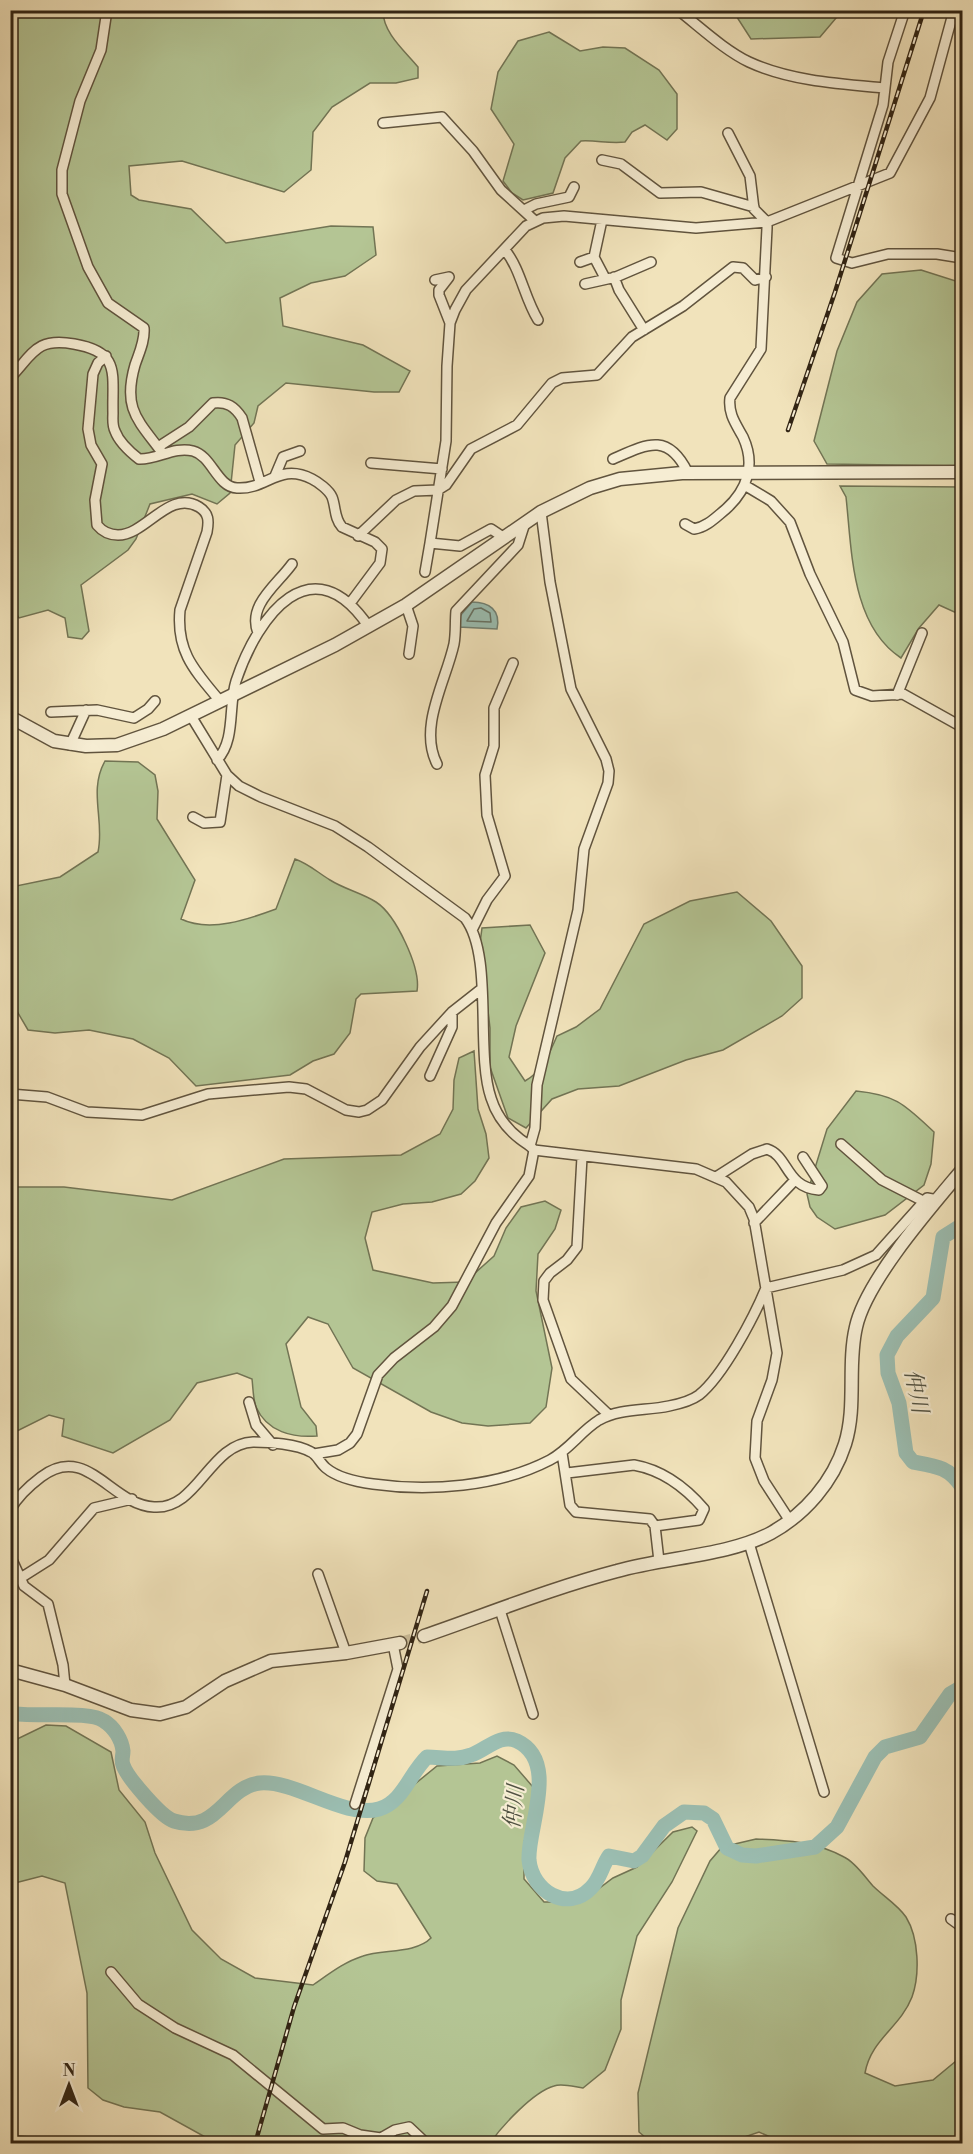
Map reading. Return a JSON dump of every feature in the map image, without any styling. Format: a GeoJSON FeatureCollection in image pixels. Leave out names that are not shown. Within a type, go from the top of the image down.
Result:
{"type":"FeatureCollection","features":[{"type":"Feature","properties":{"kind":"street"},"geometry":{"type":"LineString","coordinates":[[108,10],[101,50],[80,100],[62,170],[62,194],[88,267],[108,303],[144,328],[131,383],[131,405],[141,427],[161,451]]}},
{"type":"Feature","properties":{"kind":"street"},"geometry":{"type":"LineString","coordinates":[[678,10],[739,56],[756,65],[826,83],[884,88]]}},
{"type":"Feature","properties":{"kind":"street"},"geometry":{"type":"LineString","coordinates":[[905,10],[888,62],[884,100],[836,258],[852,263],[888,254],[937,254],[963,258]]}},
{"type":"Feature","properties":{"kind":"street"},"geometry":{"type":"LineString","coordinates":[[450,323],[466,290],[526,226],[535,220],[556,216],[696,228],[766,222],[890,173],[913,134],[930,98],[954,10]]}},
{"type":"Feature","properties":{"kind":"street"},"geometry":{"type":"LineString","coordinates":[[383,123],[442,117],[473,151],[501,190],[535,220]]}},
{"type":"Feature","properties":{"kind":"street"},"geometry":{"type":"LineString","coordinates":[[685,524],[694,529],[708,524],[728,507],[747,479],[746,446],[729,404],[730,398],[761,349],[766,276],[766,222],[754,207],[750,176],[728,133]]}},
{"type":"Feature","properties":{"kind":"street"},"geometry":{"type":"LineString","coordinates":[[602,160],[621,164],[660,193],[702,192],[754,207]]}},
{"type":"Feature","properties":{"kind":"street"},"geometry":{"type":"LineString","coordinates":[[524,210],[536,204],[569,197],[574,187]]}},
{"type":"Feature","properties":{"kind":"street"},"geometry":{"type":"LineString","coordinates":[[602,220],[594,257],[619,290],[644,330]]}},
{"type":"Feature","properties":{"kind":"street"},"geometry":{"type":"LineString","coordinates":[[505,250],[514,261],[529,305],[538,320]]}},
{"type":"Feature","properties":{"kind":"street"},"geometry":{"type":"LineString","coordinates":[[580,262],[594,257]]}},
{"type":"Feature","properties":{"kind":"street"},"geometry":{"type":"LineString","coordinates":[[585,284],[610,278],[651,262]]}},
{"type":"Feature","properties":{"kind":"street"},"geometry":{"type":"LineString","coordinates":[[358,536],[396,500],[414,491],[438,490],[446,485],[471,449],[517,425],[552,383],[562,378],[597,375],[619,348],[683,306],[733,267],[742,268],[758,280],[766,276]]}},
{"type":"Feature","properties":{"kind":"street"},"geometry":{"type":"LineString","coordinates":[[425,572],[446,441],[450,323],[439,290],[449,277],[435,280]]}},
{"type":"Feature","properties":{"kind":"street"},"geometry":{"type":"LineString","coordinates":[[10,378],[37,348],[48,342],[85,346],[106,356],[112,376],[115,432],[139,459],[148,460],[161,451],[213,403],[226,404],[237,410],[242,418],[260,482]]}},
{"type":"Feature","properties":{"kind":"street"},"geometry":{"type":"LineString","coordinates":[[106,356],[98,363],[93,374],[88,429],[89,439],[103,467],[95,500],[97,525],[105,532],[118,535],[133,531],[176,505],[194,505],[206,513],[209,518],[207,532],[180,610],[180,623],[185,657],[220,701]]}},
{"type":"Feature","properties":{"kind":"street"},"geometry":{"type":"LineString","coordinates":[[613,459],[639,448],[658,444],[665,446],[682,460],[688,473]]}},
{"type":"Feature","properties":{"kind":"street"},"geometry":{"type":"LineString","coordinates":[[161,451],[195,451],[206,459],[231,487],[244,487],[275,476],[299,472],[320,483],[332,497],[338,523],[345,530],[379,545],[382,557],[351,602]]}},
{"type":"Feature","properties":{"kind":"street"},"geometry":{"type":"LineString","coordinates":[[275,476],[283,457],[300,451]]}},
{"type":"Feature","properties":{"kind":"street"},"geometry":{"type":"LineString","coordinates":[[371,463],[442,469]]}},
{"type":"Feature","properties":{"kind":"street"},"geometry":{"type":"LineString","coordinates":[[10,717],[54,741],[70,745],[117,745],[191,716],[369,627],[406,605],[541,512],[590,488],[620,479],[688,473],[747,479],[963,472]]}},
{"type":"Feature","properties":{"kind":"street"},"geometry":{"type":"LineString","coordinates":[[747,479],[790,522],[810,574],[843,642],[855,690],[872,696],[906,696],[963,727]]}},
{"type":"Feature","properties":{"kind":"street"},"geometry":{"type":"LineString","coordinates":[[314,1454],[338,1450],[350,1443],[357,1434],[378,1376],[394,1358],[434,1328],[452,1306],[496,1223],[529,1176],[537,1085],[578,910],[584,849],[603,798],[609,771],[606,759],[571,689],[550,582],[541,512]]}},
{"type":"Feature","properties":{"kind":"street"},"geometry":{"type":"LineString","coordinates":[[436,764],[431,740],[433,722],[454,644],[456,611],[518,545],[525,523]]}},
{"type":"Feature","properties":{"kind":"street"},"geometry":{"type":"LineString","coordinates":[[430,543],[460,546],[491,529],[503,537]]}},
{"type":"Feature","properties":{"kind":"street"},"geometry":{"type":"LineString","coordinates":[[258,633],[254,620],[259,604],[292,564]]}},
{"type":"Feature","properties":{"kind":"street"},"geometry":{"type":"LineString","coordinates":[[217,760],[227,746],[233,694],[241,667],[258,633],[288,599],[307,588],[325,589],[351,602],[369,627]]}},
{"type":"Feature","properties":{"kind":"street"},"geometry":{"type":"LineString","coordinates":[[406,605],[413,626],[409,654]]}},
{"type":"Feature","properties":{"kind":"street"},"geometry":{"type":"LineString","coordinates":[[897,695],[922,633]]}},
{"type":"Feature","properties":{"kind":"street"},"geometry":{"type":"LineString","coordinates":[[472,930],[487,900],[505,876],[487,815],[485,770],[494,746],[494,708],[513,663]]}},
{"type":"Feature","properties":{"kind":"street"},"geometry":{"type":"LineString","coordinates":[[51,712],[109,711],[134,718],[148,709],[155,700]]}},
{"type":"Feature","properties":{"kind":"street"},"geometry":{"type":"LineString","coordinates":[[70,745],[86,710]]}},
{"type":"Feature","properties":{"kind":"street"},"geometry":{"type":"LineString","coordinates":[[191,716],[227,775],[252,793],[335,826],[459,912],[472,930],[479,962],[491,1100],[502,1121],[532,1148],[582,1157],[696,1169],[726,1182],[749,1207],[754,1223],[777,1353],[772,1380],[757,1421],[755,1458],[764,1481],[790,1521]]}},
{"type":"Feature","properties":{"kind":"street"},"geometry":{"type":"LineString","coordinates":[[193,817],[204,823],[220,822],[227,775]]}},
{"type":"Feature","properties":{"kind":"street"},"geometry":{"type":"LineString","coordinates":[[10,1094],[47,1097],[87,1112],[142,1115],[208,1094],[289,1087],[306,1089],[346,1110],[359,1112],[382,1100],[420,1047],[452,1012],[480,990]]}},
{"type":"Feature","properties":{"kind":"street"},"geometry":{"type":"LineString","coordinates":[[430,1076],[452,1027],[452,1012]]}},
{"type":"Feature","properties":{"kind":"street"},"geometry":{"type":"LineString","coordinates":[[841,1144],[882,1180],[923,1202]]}},
{"type":"Feature","properties":{"kind":"street"},"geometry":{"type":"LineString","coordinates":[[716,1177],[752,1154],[766,1149],[773,1152],[795,1180],[819,1190],[822,1186],[803,1157]]}},
{"type":"Feature","properties":{"kind":"street"},"geometry":{"type":"LineString","coordinates":[[582,1157],[578,1247],[544,1281],[543,1300],[571,1378],[609,1415]]}},
{"type":"Feature","properties":{"kind":"street"},"geometry":{"type":"LineString","coordinates":[[424,1636],[588,1579],[659,1561],[749,1543],[790,1521],[826,1485],[845,1444],[851,1418],[855,1328],[865,1301],[938,1200],[963,1170]]}},
{"type":"Feature","properties":{"kind":"street"},"geometry":{"type":"LineString","coordinates":[[754,1223],[795,1180]]}},
{"type":"Feature","properties":{"kind":"street"},"geometry":{"type":"LineString","coordinates":[[766,1288],[843,1270],[876,1255],[923,1202],[929,1197],[938,1200]]}},
{"type":"Feature","properties":{"kind":"street"},"geometry":{"type":"LineString","coordinates":[[10,1510],[31,1485],[55,1468],[66,1465],[84,1471],[132,1499],[151,1507],[165,1506],[185,1496],[218,1459],[234,1448],[252,1442],[302,1449],[314,1454],[327,1469],[350,1480],[392,1486],[433,1486],[491,1479],[537,1466],[562,1453],[598,1421],[609,1415],[672,1406],[698,1395],[724,1364],[757,1311],[766,1288]]}},
{"type":"Feature","properties":{"kind":"street"},"geometry":{"type":"LineString","coordinates":[[249,1402],[256,1425],[273,1444]]}},
{"type":"Feature","properties":{"kind":"street"},"geometry":{"type":"LineString","coordinates":[[562,1453],[567,1473],[570,1505],[576,1512],[650,1519],[655,1526],[659,1561]]}},
{"type":"Feature","properties":{"kind":"street"},"geometry":{"type":"LineString","coordinates":[[567,1473],[634,1465],[643,1467],[656,1471],[678,1485],[704,1509],[699,1520],[655,1526]]}},
{"type":"Feature","properties":{"kind":"street"},"geometry":{"type":"LineString","coordinates":[[19,1579],[49,1560],[94,1508],[132,1499]]}},
{"type":"Feature","properties":{"kind":"street"},"geometry":{"type":"LineString","coordinates":[[749,1543],[824,1792]]}},
{"type":"Feature","properties":{"kind":"street"},"geometry":{"type":"LineString","coordinates":[[11,1560],[24,1586],[48,1604],[63,1665],[64,1685]]}},
{"type":"Feature","properties":{"kind":"street"},"geometry":{"type":"LineString","coordinates":[[318,1574],[346,1653]]}},
{"type":"Feature","properties":{"kind":"street"},"geometry":{"type":"LineString","coordinates":[[500,1610],[533,1714]]}},
{"type":"Feature","properties":{"kind":"street"},"geometry":{"type":"LineString","coordinates":[[10,1670],[64,1685],[131,1710],[160,1714],[186,1707],[225,1681],[252,1667],[285,1658],[346,1653],[397,1643],[398,1669],[355,1804]]}},
{"type":"Feature","properties":{"kind":"street"},"geometry":{"type":"LineString","coordinates":[[951,1919],[963,1927]]}},
{"type":"Feature","properties":{"kind":"street"},"geometry":{"type":"LineString","coordinates":[[111,1972],[138,2004],[175,2028],[233,2055],[323,2129],[343,2128],[360,2135],[381,2138],[394,2130],[409,2127],[428,2144]]}},
{"type":"Feature","properties":{"kind":"street"},"geometry":{"type":"LineString","coordinates":[[10,2141],[60,2144]]}},
{"type":"Feature","properties":{"kind":"green space"},"geometry":{"type":"Polygon","coordinates":[[[10,11],[383,11],[391,34],[418,67],[418,78],[396,83],[370,83],[332,107],[313,132],[311,170],[284,192],[182,161],[129,166],[131,195],[139,200],[191,209],[226,243],[331,226],[373,227],[376,255],[345,276],[311,283],[280,298],[283,326],[363,345],[410,371],[399,392],[374,392],[286,383],[258,406],[254,423],[235,445],[230,493],[217,504],[192,494],[150,504],[136,539],[128,550],[81,585],[89,631],[82,639],[68,637],[65,618],[48,610],[19,618],[11,606],[10,11]]]}},
{"type":"Feature","properties":{"kind":"green space"},"geometry":{"type":"Polygon","coordinates":[[[733,11],[842,11],[820,37],[751,39],[733,11]]]}},
{"type":"Feature","properties":{"kind":"green space"},"geometry":{"type":"Polygon","coordinates":[[[549,32],[580,51],[603,47],[625,48],[659,70],[677,94],[677,129],[667,140],[645,125],[632,132],[625,142],[581,141],[565,158],[553,193],[523,200],[512,193],[503,181],[514,144],[491,109],[498,72],[518,41],[549,32]]]}},
{"type":"Feature","properties":{"kind":"green space"},"geometry":{"type":"Polygon","coordinates":[[[921,270],[962,283],[962,466],[827,464],[814,441],[837,351],[857,302],[882,274],[921,270]]]}},
{"type":"Feature","properties":{"kind":"green space"},"geometry":{"type":"Polygon","coordinates":[[[840,486],[962,487],[962,622],[959,614],[939,605],[919,628],[901,658],[885,644],[872,627],[863,607],[853,563],[846,497],[840,486]]]}},
{"type":"Feature","properties":{"kind":"green space"},"geometry":{"type":"Polygon","coordinates":[[[105,761],[138,762],[155,775],[158,791],[157,819],[195,880],[181,919],[204,925],[217,925],[254,917],[276,909],[295,859],[335,883],[371,899],[384,909],[406,943],[415,969],[417,991],[361,994],[356,999],[350,1033],[334,1054],[313,1061],[290,1075],[196,1086],[169,1058],[133,1039],[89,1030],[55,1033],[28,1030],[11,1001],[11,887],[60,877],[98,852],[100,829],[97,795],[100,772],[105,761]]]}},
{"type":"Feature","properties":{"kind":"green space"},"geometry":{"type":"Polygon","coordinates":[[[737,892],[771,921],[802,966],[802,998],[782,1016],[723,1050],[686,1060],[619,1086],[578,1089],[552,1099],[526,1128],[508,1118],[490,1067],[490,1028],[480,943],[482,928],[530,925],[545,953],[516,1026],[509,1057],[525,1081],[541,1067],[557,1036],[576,1027],[600,1009],[644,924],[690,901],[737,892]]]}},
{"type":"Feature","properties":{"kind":"green space"},"geometry":{"type":"Polygon","coordinates":[[[474,1051],[478,1109],[486,1134],[489,1158],[475,1181],[461,1194],[432,1202],[403,1204],[372,1212],[365,1238],[373,1270],[433,1283],[465,1282],[494,1256],[506,1228],[521,1207],[545,1201],[561,1210],[555,1229],[538,1254],[536,1291],[552,1368],[546,1407],[530,1423],[488,1426],[462,1423],[431,1412],[353,1368],[328,1324],[308,1317],[286,1344],[301,1407],[316,1426],[317,1436],[299,1436],[274,1428],[261,1416],[256,1407],[252,1379],[237,1373],[197,1383],[170,1420],[113,1453],[62,1436],[64,1419],[49,1415],[11,1434],[11,1187],[64,1187],[172,1200],[284,1159],[401,1155],[440,1134],[453,1109],[454,1080],[459,1058],[474,1051]]]}},
{"type":"Feature","properties":{"kind":"green space"},"geometry":{"type":"Polygon","coordinates":[[[856,1091],[881,1095],[900,1103],[934,1132],[931,1164],[924,1185],[885,1215],[835,1229],[817,1217],[810,1207],[807,1194],[827,1129],[856,1091]]]}},
{"type":"Feature","properties":{"kind":"green space"},"geometry":{"type":"Polygon","coordinates":[[[46,1725],[66,1726],[111,1752],[119,1790],[145,1822],[155,1853],[192,1930],[221,1959],[255,1978],[313,1985],[356,1959],[371,1954],[416,1947],[431,1938],[397,1884],[377,1881],[364,1871],[365,1838],[373,1818],[437,1766],[480,1763],[497,1756],[514,1765],[533,1787],[536,1807],[524,1842],[524,1879],[544,1902],[581,1902],[613,1878],[637,1867],[673,1832],[692,1827],[697,1831],[672,1882],[637,1936],[621,2000],[621,2029],[605,2070],[583,2088],[561,2085],[546,2089],[519,2110],[490,2143],[216,2143],[160,2112],[124,2107],[103,2100],[88,2088],[87,1993],[65,1883],[42,1876],[11,1884],[11,1742],[46,1725]]]}},
{"type":"Feature","properties":{"kind":"green space"},"geometry":{"type":"Polygon","coordinates":[[[756,1839],[812,1845],[848,1859],[906,1917],[916,1946],[915,1988],[907,2008],[873,2051],[865,2073],[895,2086],[933,2080],[962,2056],[962,2143],[784,2143],[759,2132],[727,2143],[653,2144],[639,2132],[638,2093],[678,1928],[710,1861],[722,1847],[756,1839]]]}},
{"type":"Feature","properties":{"kind":"water"},"geometry":{"type":"Polygon","coordinates":[[[472,602],[492,608],[497,617],[497,629],[459,627],[460,616],[472,602]]]}},
{"type":"Feature","properties":{"kind":"waterway","name":"仲川"},"geometry":{"type":"LineString","coordinates":[[962,1225],[943,1237],[933,1298],[897,1336],[887,1355],[888,1373],[899,1403],[906,1453],[913,1462],[947,1471],[962,1487]]}},
{"type":"Feature","properties":{"kind":"waterway","name":"仲川"},"geometry":{"type":"LineString","coordinates":[[10,1713],[86,1716],[104,1721],[119,1738],[123,1751],[123,1765],[137,1787],[168,1818],[189,1824],[201,1822],[248,1786],[260,1783],[289,1787],[351,1809],[365,1811],[379,1809],[400,1794],[427,1757],[465,1757],[493,1743],[511,1739],[530,1751],[537,1764],[538,1796],[529,1860],[532,1871],[537,1881],[552,1895],[572,1899],[591,1888],[609,1856],[634,1861],[642,1856],[664,1826],[684,1812],[704,1813],[713,1819],[727,1848],[742,1855],[756,1856],[815,1847],[837,1827],[875,1757],[885,1747],[920,1737],[950,1694],[962,1687]]}},
{"type":"Feature","properties":{"kind":"tunnel"},"geometry":{"type":"LineString","coordinates":[[400,1643],[424,1636]]}},
{"type":"Feature","properties":{"kind":"railway"},"geometry":{"type":"LineString","coordinates":[[788,430],[835,292],[924,10]]}},
{"type":"Feature","properties":{"kind":"railway"},"geometry":{"type":"LineString","coordinates":[[255,2144],[294,2007],[345,1862],[427,1591]]}}]}
